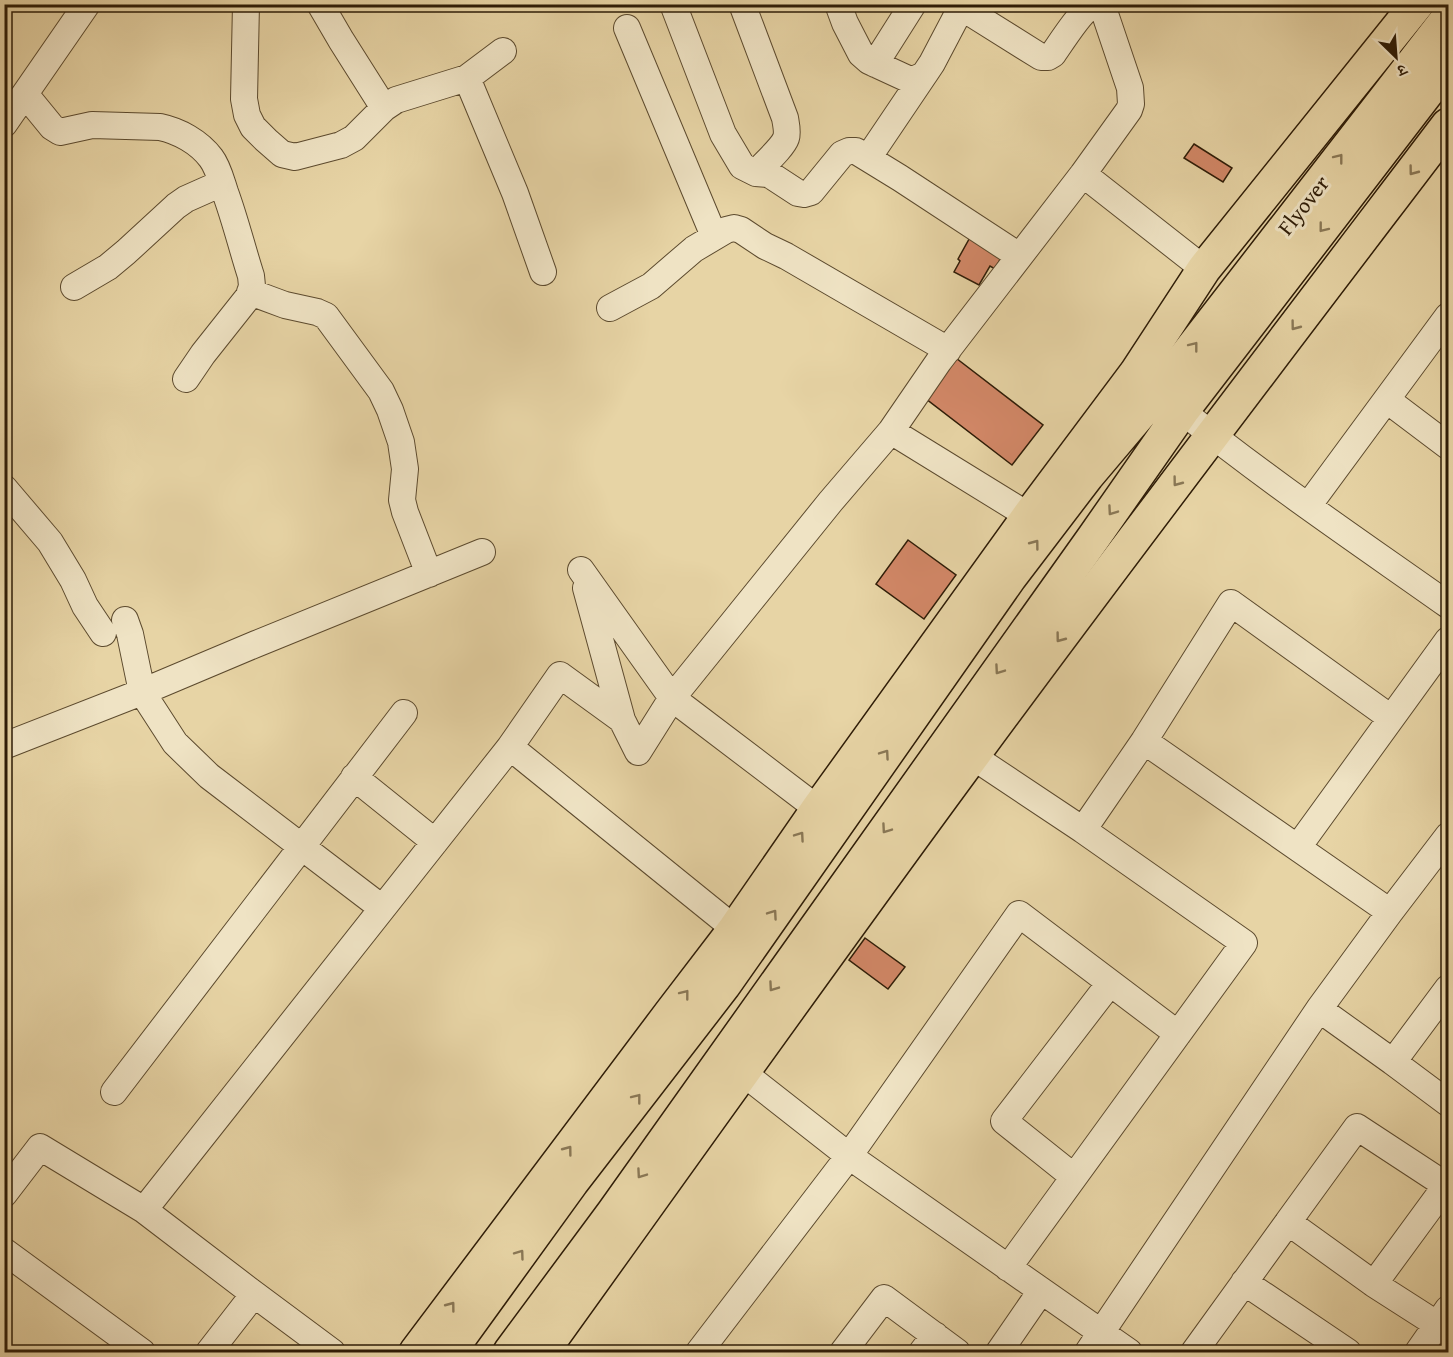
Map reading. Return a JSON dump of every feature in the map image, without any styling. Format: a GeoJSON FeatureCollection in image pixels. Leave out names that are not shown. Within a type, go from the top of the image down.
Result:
{"type":"FeatureCollection","features":[{"type":"Feature","properties":{"kind":"main road"},"geometry":{"type":"LineString","coordinates":[[542,1353],[733,1065],[1087,547],[1159,392],[1204,269],[1417,4]]}},
{"type":"Feature","properties":{"kind":"main road","name":"Flyover"},"geometry":{"type":"LineString","coordinates":[[1159,392],[1449,18]]}},
{"type":"Feature","properties":{"kind":"main road","name":"Flyover"},"geometry":{"type":"LineString","coordinates":[[1159,392],[1449,65]]}},
{"type":"Feature","properties":{"kind":"main road"},"geometry":{"type":"LineString","coordinates":[[510,1353],[613,1213],[733,1065],[972,756],[1212,435],[1449,125]]}},
{"type":"Feature","properties":{"kind":"main road"},"geometry":{"type":"LineString","coordinates":[[416,1353],[735,930],[818,809],[1029,516],[1159,392]]}},
{"type":"Feature","properties":{"kind":"main road"},"geometry":{"type":"LineString","coordinates":[[449,1353],[572,1182],[724,985],[1010,577],[1087,476],[1159,392]]}},
{"type":"Feature","properties":{"kind":"street"},"geometry":{"type":"LineString","coordinates":[[4,124],[87,4]]}},
{"type":"Feature","properties":{"kind":"street"},"geometry":{"type":"LineString","coordinates":[[246,4],[244,99],[247,115],[253,127],[282,154],[295,156],[341,145],[354,138],[384,108],[396,100],[466,78],[503,51]]}},
{"type":"Feature","properties":{"kind":"street"},"geometry":{"type":"LineString","coordinates":[[320,4],[384,108]]}},
{"type":"Feature","properties":{"kind":"street"},"geometry":{"type":"LineString","coordinates":[[673,4],[723,134],[742,166],[756,173],[772,176],[798,193],[804,194],[811,192],[842,154],[856,151],[1019,256]]}},
{"type":"Feature","properties":{"kind":"street"},"geometry":{"type":"LineString","coordinates":[[742,4],[787,128],[787,137],[783,144],[756,173]]}},
{"type":"Feature","properties":{"kind":"street"},"geometry":{"type":"LineString","coordinates":[[838,4],[861,54],[869,61],[908,79],[924,75]]}},
{"type":"Feature","properties":{"kind":"street"},"geometry":{"type":"LineString","coordinates":[[875,64],[913,4]]}},
{"type":"Feature","properties":{"kind":"street"},"geometry":{"type":"LineString","coordinates":[[818,809],[672,698],[581,570],[622,720],[638,752],[672,698],[831,501],[891,431],[948,350],[1083,174],[1129,110],[1130,88],[1104,11],[1099,5],[1084,11],[1053,54],[1041,57],[962,6],[932,63],[868,158]]}},
{"type":"Feature","properties":{"kind":"street"},"geometry":{"type":"LineString","coordinates":[[627,28],[714,236]]}},
{"type":"Feature","properties":{"kind":"street"},"geometry":{"type":"LineString","coordinates":[[466,78],[515,193],[543,272]]}},
{"type":"Feature","properties":{"kind":"street"},"geometry":{"type":"LineString","coordinates":[[25,94],[52,127],[60,132],[92,125],[160,127],[171,130],[200,147],[216,166],[251,276],[252,286],[249,296],[186,379]]}},
{"type":"Feature","properties":{"kind":"street"},"geometry":{"type":"LineString","coordinates":[[1083,174],[1204,269]]}},
{"type":"Feature","properties":{"kind":"street"},"geometry":{"type":"LineString","coordinates":[[74,287],[108,267],[176,206],[222,183]]}},
{"type":"Feature","properties":{"kind":"street"},"geometry":{"type":"LineString","coordinates":[[610,308],[651,286],[694,249],[714,236],[734,228],[948,350]]}},
{"type":"Feature","properties":{"kind":"street"},"geometry":{"type":"LineString","coordinates":[[250,292],[326,316],[381,391],[401,442],[405,469],[402,500],[405,512],[429,574]]}},
{"type":"Feature","properties":{"kind":"street"},"geometry":{"type":"LineString","coordinates":[[1308,506],[1449,316]]}},
{"type":"Feature","properties":{"kind":"street"},"geometry":{"type":"LineString","coordinates":[[1159,392],[1212,435],[1308,506],[1449,605]]}},
{"type":"Feature","properties":{"kind":"street"},"geometry":{"type":"LineString","coordinates":[[1387,400],[1449,446]]}},
{"type":"Feature","properties":{"kind":"street"},"geometry":{"type":"LineString","coordinates":[[891,431],[1029,516]]}},
{"type":"Feature","properties":{"kind":"street"},"geometry":{"type":"LineString","coordinates":[[4,488],[50,542],[73,580],[85,606],[114,627],[129,634],[142,692],[175,743],[208,777],[382,908]]}},
{"type":"Feature","properties":{"kind":"street"},"geometry":{"type":"LineString","coordinates":[[4,746],[142,692],[482,552]]}},
{"type":"Feature","properties":{"kind":"street"},"geometry":{"type":"LineString","coordinates":[[1083,830],[1144,741],[1231,603],[1391,718]]}},
{"type":"Feature","properties":{"kind":"street"},"geometry":{"type":"LineString","coordinates":[[1298,847],[1449,640]]}},
{"type":"Feature","properties":{"kind":"street"},"geometry":{"type":"LineString","coordinates":[[144,1210],[510,747],[560,675],[622,720]]}},
{"type":"Feature","properties":{"kind":"street"},"geometry":{"type":"LineString","coordinates":[[114,1092],[404,713]]}},
{"type":"Feature","properties":{"kind":"street"},"geometry":{"type":"LineString","coordinates":[[1144,741],[1390,912]]}},
{"type":"Feature","properties":{"kind":"street"},"geometry":{"type":"LineString","coordinates":[[510,747],[735,930]]}},
{"type":"Feature","properties":{"kind":"street"},"geometry":{"type":"LineString","coordinates":[[972,756],[1083,830],[1244,943],[1008,1268]]}},
{"type":"Feature","properties":{"kind":"street"},"geometry":{"type":"LineString","coordinates":[[354,777],[435,842]]}},
{"type":"Feature","properties":{"kind":"street"},"geometry":{"type":"LineString","coordinates":[[1095,1343],[1319,1009],[1449,836]]}},
{"type":"Feature","properties":{"kind":"street"},"geometry":{"type":"LineString","coordinates":[[699,1353],[849,1156],[1019,914],[1178,1034]]}},
{"type":"Feature","properties":{"kind":"street"},"geometry":{"type":"LineString","coordinates":[[1074,1177],[1004,1120],[1110,983]]}},
{"type":"Feature","properties":{"kind":"street"},"geometry":{"type":"LineString","coordinates":[[1393,1062],[1449,988]]}},
{"type":"Feature","properties":{"kind":"street"},"geometry":{"type":"LineString","coordinates":[[1319,1009],[1449,1103]]}},
{"type":"Feature","properties":{"kind":"street"},"geometry":{"type":"LineString","coordinates":[[733,1065],[849,1156],[1041,1292],[1095,1343],[1129,1353]]}},
{"type":"Feature","properties":{"kind":"street"},"geometry":{"type":"LineString","coordinates":[[1194,1353],[1357,1127],[1448,1185],[1374,1284]]}},
{"type":"Feature","properties":{"kind":"street"},"geometry":{"type":"LineString","coordinates":[[4,1194],[40,1147],[144,1210],[333,1353]]}},
{"type":"Feature","properties":{"kind":"street"},"geometry":{"type":"LineString","coordinates":[[1288,1222],[1374,1284],[1445,1322],[1418,1353]]}},
{"type":"Feature","properties":{"kind":"street"},"geometry":{"type":"LineString","coordinates":[[4,1251],[142,1353]]}},
{"type":"Feature","properties":{"kind":"street"},"geometry":{"type":"LineString","coordinates":[[1244,1282],[1348,1353]]}},
{"type":"Feature","properties":{"kind":"street"},"geometry":{"type":"LineString","coordinates":[[999,1353],[1041,1292]]}},
{"type":"Feature","properties":{"kind":"street"},"geometry":{"type":"LineString","coordinates":[[209,1353],[254,1294]]}},
{"type":"Feature","properties":{"kind":"street"},"geometry":{"type":"LineString","coordinates":[[843,1353],[884,1298],[928,1344],[957,1353]]}},
{"type":"Feature","properties":{"kind":"building"},"geometry":{"type":"Polygon","coordinates":[[[1194,144],[1232,168],[1223,182],[1184,158],[1194,144]]]}},
{"type":"Feature","properties":{"kind":"building"},"geometry":{"type":"Polygon","coordinates":[[[973,232],[1004,252],[995,269],[990,266],[979,285],[954,272],[960,261],[958,259],[973,232]]]}},
{"type":"Feature","properties":{"kind":"building"},"geometry":{"type":"Polygon","coordinates":[[[952,355],[1043,425],[1012,465],[921,395],[952,355]]]}},
{"type":"Feature","properties":{"kind":"building"},"geometry":{"type":"Polygon","coordinates":[[[908,540],[956,575],[924,619],[876,584],[908,540]]]}},
{"type":"Feature","properties":{"kind":"building"},"geometry":{"type":"Polygon","coordinates":[[[865,938],[905,967],[888,989],[849,960],[865,938]]]}}]}
